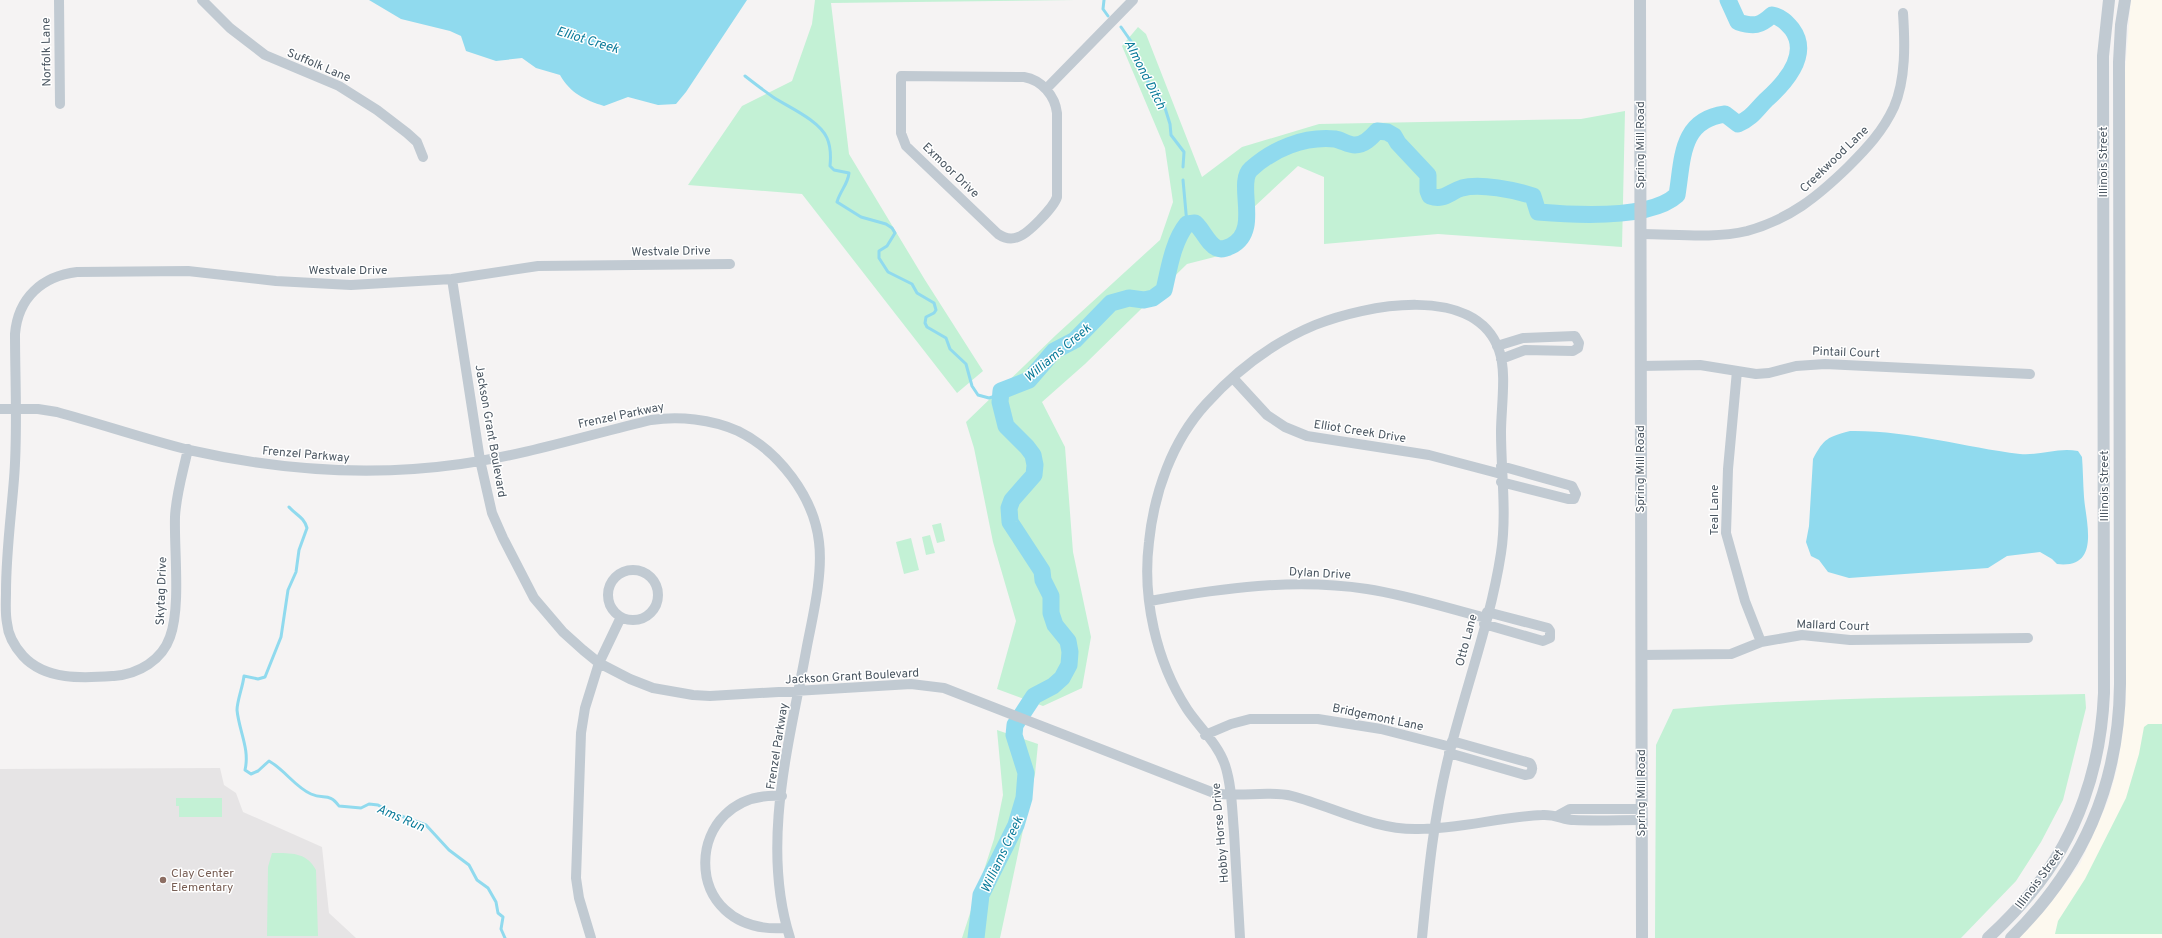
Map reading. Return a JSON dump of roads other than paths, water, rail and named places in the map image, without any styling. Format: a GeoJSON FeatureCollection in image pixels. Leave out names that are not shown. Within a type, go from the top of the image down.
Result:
{"type":"FeatureCollection","features":[{"type":"Feature","properties":{"kind":"street","name":"Norfolk Lane"},"geometry":{"type":"LineString","coordinates":[[59,0],[60,104]]}},
{"type":"Feature","properties":{"kind":"street","name":"Suffolk Lane"},"geometry":{"type":"LineString","coordinates":[[202,0],[230,28],[265,55],[339,86],[377,110],[417,142],[424,157]]}},
{"type":"Feature","properties":{"kind":"street"},"geometry":{"type":"LineString","coordinates":[[1046,89],[1134,0]]}},
{"type":"Feature","properties":{"kind":"street","name":"Spring Mill Road"},"geometry":{"type":"LineString","coordinates":[[1640,0],[1642,938]]}},
{"type":"Feature","properties":{"kind":"street","name":"Illinois Street"},"geometry":{"type":"LineString","coordinates":[[1988,938],[2030,894],[2051,867],[2068,838],[2087,792],[2100,743],[2104,692],[2103,56],[2109,0]]}},
{"type":"Feature","properties":{"kind":"street","name":"Illinois Street"},"geometry":{"type":"LineString","coordinates":[[2011,938],[2054,891],[2081,848],[2096,817],[2107,785],[2117,735],[2120,684],[2119,62],[2121,25],[2125,0]]}},
{"type":"Feature","properties":{"kind":"street","name":"Creekwood Lane"},"geometry":{"type":"LineString","coordinates":[[1641,234],[1723,235],[1747,231],[1776,222],[1808,204],[1871,144],[1895,106],[1902,73],[1903,14]]}},
{"type":"Feature","properties":{"kind":"street","name":"Exmoor Drive"},"geometry":{"type":"LineString","coordinates":[[901,76],[1020,76],[1032,78],[1046,89],[1054,101],[1057,113],[1056,199],[1053,205],[1023,235],[1014,239],[1005,238],[995,231],[904,143],[901,133],[901,76]]}},
{"type":"Feature","properties":{"kind":"street","name":"Westvale Drive"},"geometry":{"type":"LineString","coordinates":[[15,349],[16,321],[28,296],[44,282],[69,273],[188,271],[276,282],[344,285],[452,279],[538,266],[730,264]]}},
{"type":"Feature","properties":{"kind":"street","name":"Jackson Grant Boulevard"},"geometry":{"type":"LineString","coordinates":[[452,279],[480,460],[492,513],[503,538],[534,598],[563,632],[599,663],[630,679],[668,692],[710,696],[911,684],[944,688],[1214,793],[1231,796],[1268,794],[1291,796],[1372,822],[1395,827],[1418,829],[1433,828],[1511,817],[1559,815],[1572,820],[1641,815]]}},
{"type":"Feature","properties":{"kind":"street","name":"Hobby Horse Drive"},"geometry":{"type":"LineString","coordinates":[[1240,938],[1231,796],[1227,772],[1221,756],[1185,705],[1167,669],[1157,637],[1150,601],[1147,572],[1149,541],[1153,514],[1163,478],[1172,457],[1188,429],[1205,405],[1233,378],[1265,352],[1314,326],[1356,313],[1389,307],[1428,306],[1454,308],[1476,319],[1485,327],[1497,346]]}},
{"type":"Feature","properties":{"kind":"street"},"geometry":{"type":"LineString","coordinates":[[1497,346],[1523,338],[1575,336],[1578,339],[1578,348],[1573,351],[1525,350],[1500,359]]}},
{"type":"Feature","properties":{"kind":"street","name":"Otto Lane"},"geometry":{"type":"LineString","coordinates":[[1422,938],[1433,828],[1451,747],[1486,618],[1502,550],[1503,530],[1500,359],[1497,346]]}},
{"type":"Feature","properties":{"kind":"street","name":"Skytag Drive"},"geometry":{"type":"LineString","coordinates":[[15,349],[14,471],[7,544],[6,621],[12,640],[22,655],[40,669],[53,674],[74,676],[124,675],[146,667],[166,647],[175,620],[175,511],[188,449]]}},
{"type":"Feature","properties":{"kind":"street","name":"Pintail Court"},"geometry":{"type":"LineString","coordinates":[[1640,366],[1700,365],[1756,374],[1769,373],[1812,364],[2030,374]]}},
{"type":"Feature","properties":{"kind":"street","name":"Teal Lane"},"geometry":{"type":"LineString","coordinates":[[1737,372],[1728,469],[1726,533],[1745,600],[1761,642]]}},
{"type":"Feature","properties":{"kind":"street","name":"Elliot Creek Drive"},"geometry":{"type":"LineString","coordinates":[[1233,378],[1267,415],[1285,427],[1307,436],[1428,455],[1501,474],[1572,486],[1576,494],[1574,499],[1568,499],[1501,474]]}},
{"type":"Feature","properties":{"kind":"street","name":"Frenzel Parkway"},"geometry":{"type":"LineString","coordinates":[[0,409],[57,412],[188,449],[274,465],[345,471],[418,468],[480,460],[668,417],[701,420],[718,425],[737,431],[761,446],[781,465],[802,493],[814,517],[818,536],[819,569],[782,796],[778,875],[786,928],[790,938]]}},
{"type":"Feature","properties":{"kind":"street"},"geometry":{"type":"LineString","coordinates":[[627,570],[644,572],[656,584],[658,599],[656,607],[644,618],[629,620],[621,617],[610,605],[608,596],[611,584],[619,574],[627,570]]}},
{"type":"Feature","properties":{"kind":"street","name":"Dylan Drive"},"geometry":{"type":"LineString","coordinates":[[1150,601],[1232,587],[1293,584],[1336,586],[1396,595],[1486,618],[1548,628],[1550,631],[1550,638],[1543,641],[1486,618]]}},
{"type":"Feature","properties":{"kind":"street"},"geometry":{"type":"LineString","coordinates":[[591,938],[579,898],[575,858],[583,718],[587,698],[599,663],[621,617]]}},
{"type":"Feature","properties":{"kind":"street","name":"Mallard Court"},"geometry":{"type":"LineString","coordinates":[[1641,656],[1731,654],[1761,642],[1802,635],[1850,640],[2028,638]]}},
{"type":"Feature","properties":{"kind":"street","name":"Bridgemont Lane"},"geometry":{"type":"LineString","coordinates":[[1205,735],[1231,724],[1250,719],[1318,719],[1381,729],[1451,747],[1530,763],[1532,766],[1532,771],[1530,774],[1525,775],[1451,747]]}},
{"type":"Feature","properties":{"kind":"street"},"geometry":{"type":"LineString","coordinates":[[782,796],[760,796],[737,805],[728,812],[713,831],[705,855],[704,868],[712,891],[724,910],[742,922],[761,928],[786,928]]}},
{"type":"Feature","properties":{"kind":"water","name":"Elliot Creek"},"geometry":{"type":"Polygon","coordinates":[[[369,0],[747,0],[686,92],[676,104],[658,105],[628,97],[604,106],[573,91],[568,87],[560,75],[536,68],[522,58],[496,61],[466,51],[461,36],[450,31],[401,19],[369,0]]]}},
{"type":"Feature","properties":{"kind":"water"},"geometry":{"type":"Polygon","coordinates":[[[1850,431],[1893,433],[2020,454],[2034,454],[2063,450],[2078,451],[2082,457],[2084,497],[2088,531],[2088,542],[2085,552],[2080,559],[2071,564],[2057,564],[2052,559],[2040,552],[2007,556],[1988,568],[1849,578],[1828,572],[1819,560],[1811,556],[1806,542],[1809,526],[1813,459],[1827,439],[1850,431]]]}},
{"type":"Feature","properties":{"kind":"waterway","name":"Almond Ditch"},"geometry":{"type":"LineString","coordinates":[[1104,0],[1103,9],[1108,16]]}},
{"type":"Feature","properties":{"kind":"waterway","name":"Williams Creek"},"geometry":{"type":"LineString","coordinates":[[976,938],[981,895],[1016,825],[1024,798],[1026,773],[1014,735],[1015,725],[1034,696],[1053,686],[1062,678],[1069,665],[1070,652],[1068,641],[1055,625],[1051,613],[1051,596],[1043,580],[1042,571],[1010,522],[1009,508],[1012,500],[1034,475],[1035,465],[1033,455],[1006,426],[1000,402],[1001,391],[1029,380],[1054,351],[1075,340],[1111,303],[1129,298],[1144,300],[1153,298],[1164,290],[1175,247],[1187,224],[1195,223],[1211,243],[1219,249],[1229,247],[1240,239],[1245,230],[1247,219],[1245,185],[1247,176],[1251,169],[1269,155],[1290,145],[1323,139],[1335,139],[1358,145],[1367,141],[1377,131],[1387,132],[1394,136],[1398,143],[1428,175],[1428,191],[1430,196],[1435,197],[1443,197],[1462,188],[1478,186],[1498,188],[1533,196],[1538,212],[1590,215],[1649,209],[1665,203],[1677,195],[1686,143],[1699,124],[1710,118],[1725,114],[1738,124],[1747,119],[1754,114],[1788,77],[1797,58],[1799,49],[1797,39],[1792,29],[1781,18],[1772,15],[1764,21],[1753,25],[1738,22],[1728,0]]}},
{"type":"Feature","properties":{"kind":"waterway","name":"Almond Ditch"},"geometry":{"type":"LineString","coordinates":[[1121,27],[1135,47],[1137,62],[1150,85],[1156,89],[1165,108],[1170,124],[1171,135],[1184,152],[1183,167]]}},
{"type":"Feature","properties":{"kind":"waterway"},"geometry":{"type":"LineString","coordinates":[[745,76],[773,97],[803,114],[823,131],[829,145],[831,155],[830,166],[834,170],[849,173],[847,181],[837,202],[861,217],[886,224],[892,228],[895,233],[887,246],[879,251],[879,258],[888,272],[912,284],[917,293],[934,303],[936,310],[934,313],[926,317],[925,323],[927,327],[946,338],[950,349],[966,364],[972,386],[978,395],[989,398],[999,395]]}},
{"type":"Feature","properties":{"kind":"waterway","name":"Almond Ditch"},"geometry":{"type":"LineString","coordinates":[[1183,180],[1187,224]]}},
{"type":"Feature","properties":{"kind":"waterway","name":"Ams Run"},"geometry":{"type":"LineString","coordinates":[[289,507],[302,519],[307,528],[299,550],[296,572],[288,590],[281,637],[265,677],[258,679],[244,676],[237,710],[245,747],[245,770],[251,774],[258,771],[269,761],[305,791],[316,796],[332,799],[339,806],[361,808],[369,804],[378,805],[390,812],[426,825],[449,850],[469,865],[477,880],[488,888],[496,902],[498,913],[503,917],[501,929],[505,938]]}},
{"type":"Feature","properties":{"kind":"place","name":"Clay Center Elementary"},"geometry":{"type":"Point","coordinates":[163,880]}}]}
